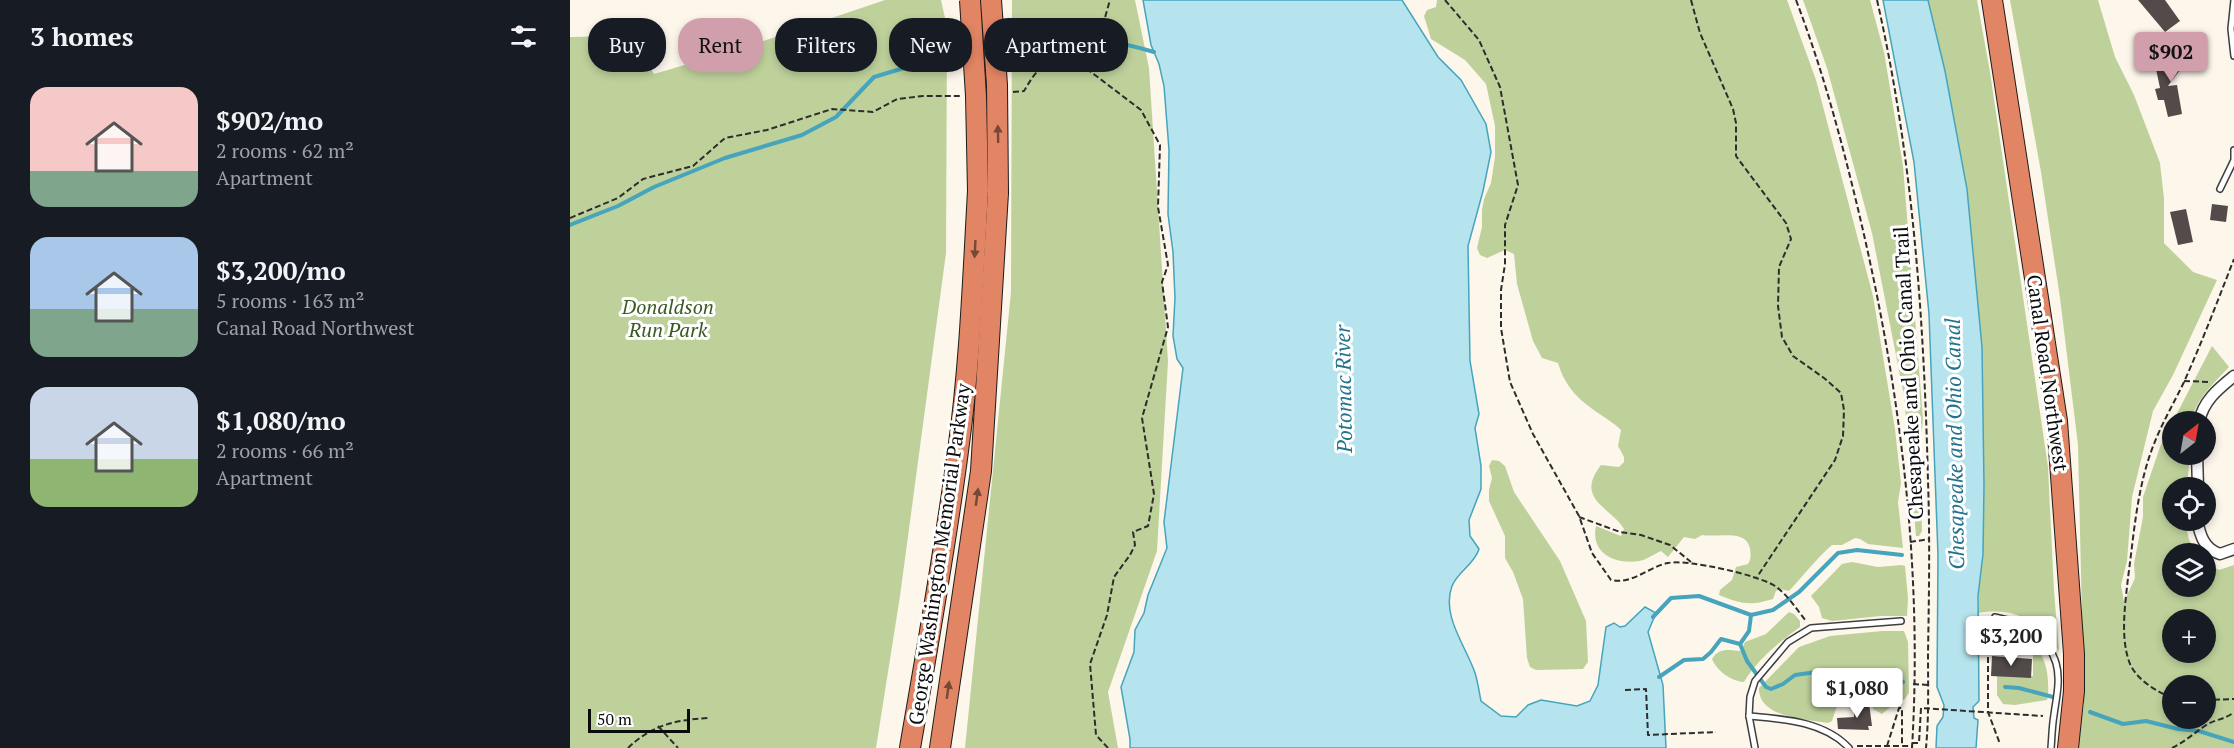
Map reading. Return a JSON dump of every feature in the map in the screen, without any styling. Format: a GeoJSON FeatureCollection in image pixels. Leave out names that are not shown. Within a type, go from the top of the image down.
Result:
{"type":"FeatureCollection","features":[{"type":"Feature","properties":{"kind":"highway","name":"George Washington Memorial Parkway"},"geometry":{"type":"LineString","coordinates":[[910,748],[958,449],[971,318],[978,191],[976,96],[970,0]]}},
{"type":"Feature","properties":{"kind":"highway","name":"George Washington Memorial Parkway"},"geometry":{"type":"LineString","coordinates":[[940,748],[981,471],[998,193],[997,85],[991,0]]}},
{"type":"Feature","properties":{"kind":"highway","name":"Canal Road Northwest"},"geometry":{"type":"LineString","coordinates":[[1992,0],[2048,357],[2062,462],[2074,647],[2074,691],[2068,748]]}},
{"type":"Feature","properties":{"kind":"street"},"geometry":{"type":"LineString","coordinates":[[2202,411],[2209,399],[2230,379]]}},
{"type":"Feature","properties":{"kind":"street"},"geometry":{"type":"LineString","coordinates":[[2200,531],[2206,546],[2220,554],[2234,549]]}},
{"type":"Feature","properties":{"kind":"lane"},"geometry":{"type":"LineString","coordinates":[[2234,0],[2231,29],[2234,56]]}},
{"type":"Feature","properties":{"kind":"lane"},"geometry":{"type":"LineString","coordinates":[[2220,189],[2234,160],[2234,150]]}},
{"type":"Feature","properties":{"kind":"lane"},"geometry":{"type":"LineString","coordinates":[[1995,617],[2012,620],[2026,627],[2049,649],[2056,664],[2058,690],[2053,716],[2051,748]]}},
{"type":"Feature","properties":{"kind":"lane"},"geometry":{"type":"LineString","coordinates":[[1755,748],[1749,716],[1750,697],[1755,681],[1788,642],[1811,628],[1901,621]]}},
{"type":"Feature","properties":{"kind":"lane"},"geometry":{"type":"LineString","coordinates":[[1749,716],[1781,719],[1814,726],[1835,735],[1849,747]]}},
{"type":"Feature","properties":{"kind":"path"},"geometry":{"type":"LineString","coordinates":[[1105,18],[1110,0]]}},
{"type":"Feature","properties":{"kind":"path"},"geometry":{"type":"LineString","coordinates":[[1444,0],[1479,40],[1500,87],[1518,185],[1505,225],[1505,264],[1501,290],[1501,328],[1510,382],[1533,434],[1579,516],[1592,553],[1611,580],[1618,581],[1636,577],[1651,568],[1669,563],[1691,562],[1757,577],[1778,589],[1811,628]]}},
{"type":"Feature","properties":{"kind":"path"},"geometry":{"type":"LineString","coordinates":[[1691,0],[1700,33],[1733,109],[1736,123],[1736,156],[1786,223],[1791,239],[1779,267],[1778,306],[1782,337],[1793,356],[1841,393],[1844,410],[1843,436],[1835,460],[1757,577]]}},
{"type":"Feature","properties":{"kind":"path"},"geometry":{"type":"LineString","coordinates":[[1796,0],[1830,99],[1877,293],[1896,403],[1906,480],[1915,634],[1912,746]]}},
{"type":"Feature","properties":{"kind":"path","name":"Chesapeake and Ohio Canal Trail"},"geometry":{"type":"LineString","coordinates":[[1877,0],[1897,97],[1915,231],[1927,428],[1930,539],[1929,708],[1926,748]]}},
{"type":"Feature","properties":{"kind":"path"},"geometry":{"type":"LineString","coordinates":[[1007,93],[1024,91],[1036,72]]}},
{"type":"Feature","properties":{"kind":"path"},"geometry":{"type":"LineString","coordinates":[[1091,72],[1141,110],[1160,145],[1158,207],[1168,265],[1162,282],[1168,327],[1142,418],[1154,494],[1148,526],[1133,532],[1135,545],[1114,577],[1107,615],[1090,664],[1096,735],[1108,748]]}},
{"type":"Feature","properties":{"kind":"path"},"geometry":{"type":"LineString","coordinates":[[570,218],[618,198],[643,179],[693,166],[725,138],[767,130],[832,109],[873,112],[897,99],[961,96]]}},
{"type":"Feature","properties":{"kind":"path"},"geometry":{"type":"LineString","coordinates":[[2162,693],[2139,678],[2131,666],[2125,647],[2127,593],[2142,484],[2153,444],[2184,381],[2234,259]]}},
{"type":"Feature","properties":{"kind":"path"},"geometry":{"type":"LineString","coordinates":[[2184,381],[2230,379]]}},
{"type":"Feature","properties":{"kind":"path"},"geometry":{"type":"LineString","coordinates":[[1579,516],[1620,532],[1641,535],[1670,545],[1691,562]]}},
{"type":"Feature","properties":{"kind":"path"},"geometry":{"type":"LineString","coordinates":[[1910,542],[1930,539]]}},
{"type":"Feature","properties":{"kind":"path"},"geometry":{"type":"LineString","coordinates":[[1988,657],[1988,712],[2000,744]]}},
{"type":"Feature","properties":{"kind":"path"},"geometry":{"type":"LineString","coordinates":[[1913,684],[1929,685]]}},
{"type":"Feature","properties":{"kind":"path"},"geometry":{"type":"LineString","coordinates":[[1624,690],[1646,689],[1648,735],[1716,732]]}},
{"type":"Feature","properties":{"kind":"path"},"geometry":{"type":"LineString","coordinates":[[2216,700],[2234,699]]}},
{"type":"Feature","properties":{"kind":"path"},"geometry":{"type":"LineString","coordinates":[[1887,746],[1899,708],[1902,708],[1902,746]]}},
{"type":"Feature","properties":{"kind":"path"},"geometry":{"type":"LineString","coordinates":[[1849,747],[1912,746],[1919,743],[1921,708],[2053,716]]}},
{"type":"Feature","properties":{"kind":"path"},"geometry":{"type":"LineString","coordinates":[[2172,748],[2183,743],[2209,723],[2228,717],[2234,712]]}},
{"type":"Feature","properties":{"kind":"path"},"geometry":{"type":"LineString","coordinates":[[628,748],[658,726],[708,718]]}},
{"type":"Feature","properties":{"kind":"path"},"geometry":{"type":"LineString","coordinates":[[658,726],[678,748]]}},
{"type":"Feature","properties":{"kind":"green space","name":"Donaldson Run Park"},"geometry":{"type":"Polygon","coordinates":[[[885,0],[941,0],[945,18],[889,18],[889,72],[947,72],[946,253],[900,596],[876,748],[570,748],[570,37],[588,37],[588,72],[653,72],[654,74],[678,67],[678,72],[763,72],[763,41],[775,37],[775,72],[877,72],[877,18],[832,18],[885,0]]]}},
{"type":"Feature","properties":{"kind":"green space"},"geometry":{"type":"Polygon","coordinates":[[[1012,0],[1135,0],[1149,68],[1168,361],[1157,551],[1108,692],[1118,748],[965,748],[1011,292],[1012,72],[1128,72],[1128,18],[1012,18],[1012,0]]]}},
{"type":"Feature","properties":{"kind":"green space"},"geometry":{"type":"Polygon","coordinates":[[[1437,0],[1787,0],[1816,80],[1873,296],[1895,429],[1901,483],[1898,502],[1903,548],[1868,544],[1855,538],[1842,545],[1832,545],[1789,591],[1780,589],[1776,591],[1773,599],[1758,603],[1740,602],[1719,595],[1720,590],[1732,580],[1736,567],[1748,564],[1750,560],[1748,542],[1743,538],[1730,535],[1702,535],[1695,539],[1684,537],[1668,557],[1661,551],[1639,561],[1630,562],[1613,559],[1601,550],[1595,535],[1596,526],[1621,536],[1624,529],[1597,502],[1591,487],[1601,465],[1619,467],[1624,462],[1618,446],[1621,430],[1574,392],[1558,363],[1542,358],[1533,341],[1517,284],[1514,254],[1505,250],[1487,258],[1480,255],[1477,248],[1482,227],[1484,199],[1491,183],[1495,157],[1495,126],[1486,84],[1465,60],[1431,39],[1424,16],[1427,10],[1436,7],[1437,0]]]}},
{"type":"Feature","properties":{"kind":"green space"},"geometry":{"type":"Polygon","coordinates":[[[1803,0],[1870,0],[1884,52],[1903,166],[1923,419],[1920,449],[1922,531],[1919,536],[1916,536],[1904,396],[1872,233],[1827,68],[1803,0]]]}},
{"type":"Feature","properties":{"kind":"green space"},"geometry":{"type":"Polygon","coordinates":[[[1928,0],[1977,0],[1990,72],[2048,467],[2059,651],[2042,631],[2024,618],[2004,612],[1978,613],[1984,486],[1982,347],[1967,189],[1945,71],[1928,0]]]}},
{"type":"Feature","properties":{"kind":"green space"},"geometry":{"type":"Polygon","coordinates":[[[2010,0],[2098,0],[2115,57],[2134,95],[2160,163],[2164,199],[2164,243],[2193,272],[2217,280],[2173,375],[2153,411],[2132,497],[2127,561],[2121,585],[2124,602],[2135,578],[2134,564],[2143,517],[2143,497],[2162,443],[2162,465],[2189,465],[2188,477],[2162,477],[2162,531],[2187,531],[2191,543],[2162,543],[2162,597],[2216,597],[2216,568],[2219,570],[2234,565],[2234,748],[2078,748],[2084,704],[2078,445],[2060,298],[2041,172],[2010,0]]]}},
{"type":"Feature","properties":{"kind":"green space"},"geometry":{"type":"Polygon","coordinates":[[[2212,346],[2229,367],[2201,399],[2195,411],[2178,411],[2212,346]]]}},
{"type":"Feature","properties":{"kind":"green space"},"geometry":{"type":"Polygon","coordinates":[[[1492,460],[1499,461],[1505,466],[1514,492],[1560,561],[1586,621],[1588,662],[1583,669],[1536,670],[1530,667],[1527,658],[1523,599],[1505,558],[1505,536],[1489,501],[1492,478],[1489,466],[1492,460]]]}},
{"type":"Feature","properties":{"kind":"green space"},"geometry":{"type":"Polygon","coordinates":[[[1852,562],[1878,567],[1905,566],[1907,616],[1832,621],[1822,618],[1819,607],[1811,596],[1842,564],[1852,562]]]}},
{"type":"Feature","properties":{"kind":"green space"},"geometry":{"type":"Polygon","coordinates":[[[1789,612],[1800,621],[1800,627],[1769,652],[1744,682],[1729,677],[1717,668],[1712,659],[1715,655],[1725,650],[1741,651],[1745,642],[1766,634],[1789,612]]]}},
{"type":"Feature","properties":{"kind":"green space"},"geometry":{"type":"Polygon","coordinates":[[[1988,624],[2021,634],[2037,648],[2046,668],[2047,700],[2015,705],[2003,704],[1997,695],[1997,676],[2033,676],[2033,655],[2005,647],[1989,639],[1986,631],[1988,624]]]}},
{"type":"Feature","properties":{"kind":"green space"},"geometry":{"type":"Polygon","coordinates":[[[1904,631],[1908,642],[1909,693],[1904,700],[1895,703],[1882,714],[1873,709],[1871,700],[1843,702],[1837,706],[1832,721],[1828,723],[1785,715],[1766,706],[1761,698],[1759,688],[1799,647],[1830,636],[1904,631]]]}},
{"type":"Feature","properties":{"kind":"water","name":"Potomac River"},"geometry":{"type":"Polygon","coordinates":[[[1143,0],[1402,0],[1438,57],[1461,80],[1486,124],[1491,152],[1468,246],[1470,361],[1479,414],[1475,428],[1481,466],[1481,489],[1469,520],[1470,536],[1479,549],[1477,555],[1452,586],[1449,597],[1452,620],[1475,673],[1481,701],[1501,716],[1516,717],[1528,705],[1541,700],[1577,706],[1590,701],[1598,685],[1606,627],[1614,623],[1620,627],[1625,626],[1645,607],[1656,613],[1648,632],[1663,685],[1666,748],[1130,748],[1121,687],[1134,652],[1135,630],[1144,613],[1148,595],[1167,548],[1164,522],[1183,368],[1177,359],[1173,336],[1175,298],[1173,252],[1168,214],[1169,150],[1164,86],[1159,64],[1151,45],[1143,0]]]}},
{"type":"Feature","properties":{"kind":"water","name":"Chesapeake and Ohio Canal"},"geometry":{"type":"Polygon","coordinates":[[[1883,0],[1928,0],[1945,71],[1967,189],[1982,347],[1983,554],[1978,596],[1979,701],[1973,707],[1974,718],[1978,720],[1976,748],[1936,748],[1937,726],[1943,717],[1944,705],[1937,687],[1938,555],[1929,314],[1914,162],[1883,0]]]}},
{"type":"Feature","properties":{"kind":"building"},"geometry":{"type":"Polygon","coordinates":[[[2138,0],[2165,0],[2180,21],[2165,32],[2138,0]]]}},
{"type":"Feature","properties":{"kind":"building"},"geometry":{"type":"Polygon","coordinates":[[[2179,45],[2191,55],[2168,86],[2177,85],[2182,114],[2168,117],[2164,100],[2158,100],[2155,89],[2160,88],[2156,69],[2181,63],[2171,56],[2179,45]]]}},
{"type":"Feature","properties":{"kind":"building"},"geometry":{"type":"Polygon","coordinates":[[[2212,204],[2228,206],[2226,222],[2210,220],[2212,204]]]}},
{"type":"Feature","properties":{"kind":"building"},"geometry":{"type":"Polygon","coordinates":[[[2186,209],[2193,242],[2178,245],[2170,212],[2186,209]]]}},
{"type":"Feature","properties":{"kind":"building"},"geometry":{"type":"Polygon","coordinates":[[[1992,656],[2032,659],[2031,678],[1991,676],[1992,656]]]}},
{"type":"Feature","properties":{"kind":"building"},"geometry":{"type":"Polygon","coordinates":[[[1869,703],[1872,726],[1868,726],[1869,730],[1838,729],[1837,718],[1854,717],[1856,704],[1869,703]]]}},
{"type":"Feature","properties":{"kind":"waterway"},"geometry":{"type":"LineString","coordinates":[[1128,45],[1154,52]]}},
{"type":"Feature","properties":{"kind":"waterway"},"geometry":{"type":"LineString","coordinates":[[570,225],[725,158],[802,135],[836,117],[874,77],[891,72]]}},
{"type":"Feature","properties":{"kind":"waterway"},"geometry":{"type":"LineString","coordinates":[[1653,617],[1671,598],[1699,596],[1751,615],[1773,610],[1799,592],[1838,553],[1857,550],[1902,555]]}},
{"type":"Feature","properties":{"kind":"waterway"},"geometry":{"type":"LineString","coordinates":[[1740,644],[1749,631],[1751,615]]}},
{"type":"Feature","properties":{"kind":"waterway"},"geometry":{"type":"LineString","coordinates":[[1659,677],[1684,660],[1703,659],[1721,639],[1740,644],[1747,661],[1766,687],[1771,689],[1795,675],[1831,670],[1872,671],[1903,682]]}},
{"type":"Feature","properties":{"kind":"waterway"},"geometry":{"type":"LineString","coordinates":[[2005,687],[2019,688],[2053,697]]}},
{"type":"Feature","properties":{"kind":"waterway"},"geometry":{"type":"LineString","coordinates":[[2090,712],[2123,724],[2146,721],[2178,729],[2199,731],[2234,742]]}}]}
